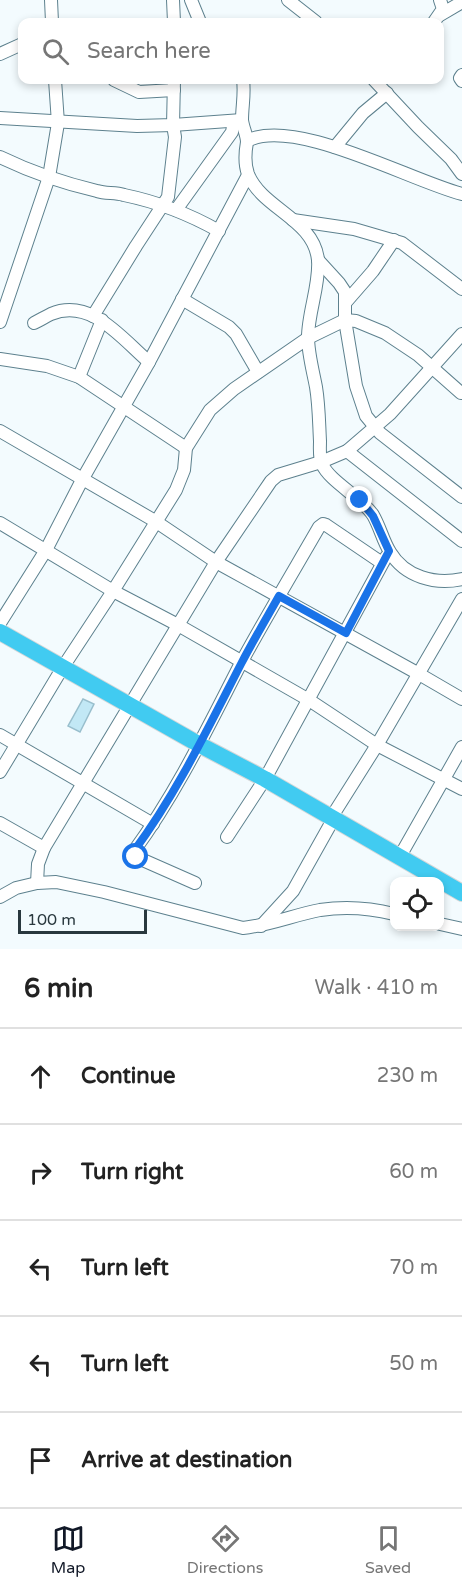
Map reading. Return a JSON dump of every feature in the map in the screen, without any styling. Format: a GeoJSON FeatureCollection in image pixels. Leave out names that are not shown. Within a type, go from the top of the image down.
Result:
{"type":"FeatureCollection","features":[{"type":"Feature","properties":{"kind":"highway"},"geometry":{"type":"LineString","coordinates":[[0,632],[462,893]]}},
{"type":"Feature","properties":{"kind":"street"},"geometry":{"type":"LineString","coordinates":[[51,0],[52,18]]}},
{"type":"Feature","properties":{"kind":"street"},"geometry":{"type":"LineString","coordinates":[[173,0],[174,18]]}},
{"type":"Feature","properties":{"kind":"street"},"geometry":{"type":"LineString","coordinates":[[191,0],[198,18]]}},
{"type":"Feature","properties":{"kind":"street"},"geometry":{"type":"LineString","coordinates":[[288,0],[311,18]]}},
{"type":"Feature","properties":{"kind":"street"},"geometry":{"type":"LineString","coordinates":[[438,18],[443,9],[440,0]]}},
{"type":"Feature","properties":{"kind":"street"},"geometry":{"type":"LineString","coordinates":[[438,18],[462,2]]}},
{"type":"Feature","properties":{"kind":"street"},"geometry":{"type":"LineString","coordinates":[[0,54],[18,46]]}},
{"type":"Feature","properties":{"kind":"street"},"geometry":{"type":"LineString","coordinates":[[462,75],[460,78],[462,81]]}},
{"type":"Feature","properties":{"kind":"street"},"geometry":{"type":"LineString","coordinates":[[0,322],[49,177],[58,123],[55,84]]}},
{"type":"Feature","properties":{"kind":"street"},"geometry":{"type":"LineString","coordinates":[[79,377],[98,318],[136,246],[164,205],[168,197],[172,173],[176,137],[172,125],[174,85],[139,92],[122,84]]}},
{"type":"Feature","properties":{"kind":"street"},"geometry":{"type":"LineString","coordinates":[[176,210],[238,121],[244,104],[243,84]]}},
{"type":"Feature","properties":{"kind":"street"},"geometry":{"type":"LineString","coordinates":[[335,147],[363,113],[381,84],[451,159],[462,174]]}},
{"type":"Feature","properties":{"kind":"street"},"geometry":{"type":"LineString","coordinates":[[0,118],[58,123],[172,125],[238,121]]}},
{"type":"Feature","properties":{"kind":"street"},"geometry":{"type":"LineString","coordinates":[[238,121],[247,141],[244,150],[248,175],[264,197],[305,232],[318,260],[345,292],[345,320],[359,397],[366,416],[375,427],[435,478],[462,497]]}},
{"type":"Feature","properties":{"kind":"street"},"geometry":{"type":"LineString","coordinates":[[247,141],[267,134],[335,147],[374,160],[445,190],[462,194]]}},
{"type":"Feature","properties":{"kind":"street"},"geometry":{"type":"LineString","coordinates":[[0,157],[34,173],[99,192],[119,193],[164,205],[194,217],[219,231]]}},
{"type":"Feature","properties":{"kind":"street"},"geometry":{"type":"LineString","coordinates":[[0,623],[46,550],[248,175]]}},
{"type":"Feature","properties":{"kind":"street"},"geometry":{"type":"LineString","coordinates":[[293,220],[354,229],[402,243],[462,289]]}},
{"type":"Feature","properties":{"kind":"street"},"geometry":{"type":"LineString","coordinates":[[346,302],[373,271],[394,240]]}},
{"type":"Feature","properties":{"kind":"street"},"geometry":{"type":"LineString","coordinates":[[318,260],[308,338],[316,390],[321,462],[329,473],[360,500],[373,516],[389,551],[396,560],[423,579],[437,581],[462,579]]}},
{"type":"Feature","properties":{"kind":"street"},"geometry":{"type":"LineString","coordinates":[[182,299],[229,327],[236,334],[258,372]]}},
{"type":"Feature","properties":{"kind":"street"},"geometry":{"type":"LineString","coordinates":[[34,323],[51,314],[70,310],[82,311],[98,318],[148,362]]}},
{"type":"Feature","properties":{"kind":"street"},"geometry":{"type":"LineString","coordinates":[[0,772],[182,478],[186,448],[210,410],[234,389],[308,338],[345,320],[357,321],[385,333],[418,355],[461,393]]}},
{"type":"Feature","properties":{"kind":"street"},"geometry":{"type":"LineString","coordinates":[[38,883],[38,864],[44,848],[128,704],[216,562],[271,481],[278,475],[321,462],[347,451],[390,414],[462,334]]}},
{"type":"Feature","properties":{"kind":"street"},"geometry":{"type":"LineString","coordinates":[[0,359],[47,366],[79,377],[186,448]]}},
{"type":"Feature","properties":{"kind":"street"},"geometry":{"type":"LineString","coordinates":[[0,431],[155,521],[216,562],[462,699]]}},
{"type":"Feature","properties":{"kind":"street"},"geometry":{"type":"LineString","coordinates":[[347,451],[462,541]]}},
{"type":"Feature","properties":{"kind":"street"},"geometry":{"type":"LineString","coordinates":[[0,523],[113,591],[178,625],[309,700],[377,745],[462,789]]}},
{"type":"Feature","properties":{"kind":"street"},"geometry":{"type":"LineString","coordinates":[[195,883],[136,857],[134,851],[153,824],[200,745],[279,596],[322,524],[382,563]]}},
{"type":"Feature","properties":{"kind":"street"},"geometry":{"type":"LineString","coordinates":[[227,837],[265,780],[389,551]]}},
{"type":"Feature","properties":{"kind":"street"},"geometry":{"type":"LineString","coordinates":[[261,926],[292,891],[330,825],[331,818],[377,745],[462,599]]}},
{"type":"Feature","properties":{"kind":"street"},"geometry":{"type":"LineString","coordinates":[[0,735],[153,824]]}},
{"type":"Feature","properties":{"kind":"street"},"geometry":{"type":"LineString","coordinates":[[399,858],[462,747]]}},
{"type":"Feature","properties":{"kind":"street"},"geometry":{"type":"LineString","coordinates":[[0,823],[44,848]]}},
{"type":"Feature","properties":{"kind":"street"},"geometry":{"type":"LineString","coordinates":[[0,897],[16,888],[56,882],[243,928],[261,926],[320,910],[347,907],[390,913]]}},
{"type":"Feature","properties":{"kind":"street"},"geometry":{"type":"LineString","coordinates":[[444,925],[462,929]]}},
{"type":"Feature","properties":{"kind":"building"},"geometry":{"type":"Polygon","coordinates":[[[83,699],[94,704],[80,732],[68,726],[83,699]]]}},
{"type":"Feature","properties":{"kind":"route"},"geometry":{"type":"LineString","coordinates":[[136,857],[134,851],[153,824],[200,745],[279,596],[346,633],[389,551],[373,516],[360,500]]}}]}
